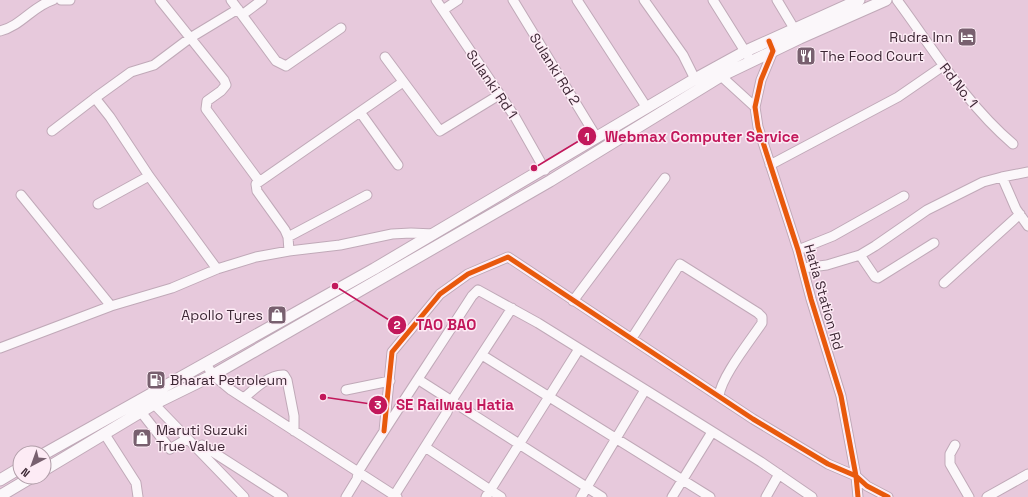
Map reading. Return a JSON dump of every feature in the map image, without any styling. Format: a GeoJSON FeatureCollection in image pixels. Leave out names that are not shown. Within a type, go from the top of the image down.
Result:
{"type":"FeatureCollection","features":[{"type":"Feature","properties":{"kind":"main road"},"geometry":{"type":"LineString","coordinates":[[52,465],[154,404],[213,375],[577,165],[719,72],[859,0]]}},
{"type":"Feature","properties":{"kind":"main road"},"geometry":{"type":"LineString","coordinates":[[797,33],[886,0]]}},
{"type":"Feature","properties":{"kind":"main road"},"geometry":{"type":"LineString","coordinates":[[52,450],[434,234],[545,170],[695,79],[719,72]]}},
{"type":"Feature","properties":{"kind":"main road"},"geometry":{"type":"LineString","coordinates":[[0,480],[12,473]]}},
{"type":"Feature","properties":{"kind":"main road"},"geometry":{"type":"LineString","coordinates":[[0,496],[19,485]]}},
{"type":"Feature","properties":{"kind":"street"},"geometry":{"type":"LineString","coordinates":[[0,31],[14,25],[41,6],[53,0]]}},
{"type":"Feature","properties":{"kind":"street"},"geometry":{"type":"LineString","coordinates":[[61,0],[70,0]]}},
{"type":"Feature","properties":{"kind":"street"},"geometry":{"type":"LineString","coordinates":[[160,0],[226,85],[221,91],[207,101],[206,109],[259,181]]}},
{"type":"Feature","properties":{"kind":"street"},"geometry":{"type":"LineString","coordinates":[[231,0],[276,61],[286,66],[341,28]]}},
{"type":"Feature","properties":{"kind":"street"},"geometry":{"type":"LineString","coordinates":[[52,131],[131,72],[154,65],[190,38],[262,0]]}},
{"type":"Feature","properties":{"kind":"street","name":"Sulanki Rd 1"},"geometry":{"type":"LineString","coordinates":[[436,0],[515,117],[545,170]]}},
{"type":"Feature","properties":{"kind":"street"},"geometry":{"type":"LineString","coordinates":[[443,10],[458,0]]}},
{"type":"Feature","properties":{"kind":"street","name":"Sulanki Rd 2"},"geometry":{"type":"LineString","coordinates":[[513,0],[597,138]]}},
{"type":"Feature","properties":{"kind":"street"},"geometry":{"type":"LineString","coordinates":[[577,0],[647,108]]}},
{"type":"Feature","properties":{"kind":"street"},"geometry":{"type":"LineString","coordinates":[[644,0],[683,55],[695,79]]}},
{"type":"Feature","properties":{"kind":"street"},"geometry":{"type":"LineString","coordinates":[[713,0],[748,56]]}},
{"type":"Feature","properties":{"kind":"street"},"geometry":{"type":"LineString","coordinates":[[777,0],[797,33]]}},
{"type":"Feature","properties":{"kind":"street","name":"Rd No. 1"},"geometry":{"type":"LineString","coordinates":[[897,0],[970,102],[1013,144]]}},
{"type":"Feature","properties":{"kind":"street"},"geometry":{"type":"LineString","coordinates":[[755,107],[771,46]]}},
{"type":"Feature","properties":{"kind":"street"},"geometry":{"type":"LineString","coordinates":[[385,57],[440,131],[499,95]]}},
{"type":"Feature","properties":{"kind":"street"},"geometry":{"type":"LineString","coordinates":[[770,165],[898,97],[943,66]]}},
{"type":"Feature","properties":{"kind":"street"},"geometry":{"type":"LineString","coordinates":[[719,72],[755,107]]}},
{"type":"Feature","properties":{"kind":"street"},"geometry":{"type":"LineString","coordinates":[[289,251],[288,237],[257,191],[256,184],[403,82]]}},
{"type":"Feature","properties":{"kind":"street"},"geometry":{"type":"LineString","coordinates":[[95,98],[110,116],[150,176],[218,269]]}},
{"type":"Feature","properties":{"kind":"street","name":"Hatia Station Rd"},"geometry":{"type":"LineString","coordinates":[[755,107],[758,127],[798,250],[841,396],[856,476],[858,497]]}},
{"type":"Feature","properties":{"kind":"street"},"geometry":{"type":"LineString","coordinates":[[360,112],[398,165]]}},
{"type":"Feature","properties":{"kind":"street"},"geometry":{"type":"LineString","coordinates":[[803,268],[827,265],[860,255],[927,210],[983,182],[1028,172]]}},
{"type":"Feature","properties":{"kind":"street"},"geometry":{"type":"LineString","coordinates":[[98,204],[150,176]]}},
{"type":"Feature","properties":{"kind":"street"},"geometry":{"type":"LineString","coordinates":[[1002,177],[1020,214],[1028,226]]}},
{"type":"Feature","properties":{"kind":"street"},"geometry":{"type":"LineString","coordinates":[[573,301],[665,178]]}},
{"type":"Feature","properties":{"kind":"street"},"geometry":{"type":"LineString","coordinates":[[21,195],[111,306]]}},
{"type":"Feature","properties":{"kind":"street"},"geometry":{"type":"LineString","coordinates":[[288,237],[367,195]]}},
{"type":"Feature","properties":{"kind":"street"},"geometry":{"type":"LineString","coordinates":[[798,250],[833,236],[904,196]]}},
{"type":"Feature","properties":{"kind":"street"},"geometry":{"type":"LineString","coordinates":[[944,283],[1020,214]]}},
{"type":"Feature","properties":{"kind":"street"},"geometry":{"type":"LineString","coordinates":[[0,348],[111,306],[172,288],[218,269],[256,257],[289,251],[340,245],[392,234],[434,234]]}},
{"type":"Feature","properties":{"kind":"street"},"geometry":{"type":"LineString","coordinates":[[860,255],[875,277],[878,278],[934,243]]}},
{"type":"Feature","properties":{"kind":"street"},"geometry":{"type":"LineString","coordinates":[[384,431],[392,352],[440,294],[468,274],[508,257],[753,419],[828,464],[856,476],[867,486],[888,497]]}},
{"type":"Feature","properties":{"kind":"street"},"geometry":{"type":"LineString","coordinates":[[632,338],[680,264],[722,289],[758,313],[762,318],[762,323],[726,376],[720,388],[720,396]]}},
{"type":"Feature","properties":{"kind":"street"},"geometry":{"type":"LineString","coordinates":[[346,497],[357,479],[358,472],[384,431],[419,380],[472,296],[478,290],[512,308],[579,349],[779,474],[812,497]]}},
{"type":"Feature","properties":{"kind":"street"},"geometry":{"type":"LineString","coordinates":[[206,364],[213,375],[244,398],[396,496],[450,406],[452,400],[512,308]]}},
{"type":"Feature","properties":{"kind":"street"},"geometry":{"type":"LineString","coordinates":[[488,494],[579,349]]}},
{"type":"Feature","properties":{"kind":"street"},"geometry":{"type":"LineString","coordinates":[[482,355],[710,497]]}},
{"type":"Feature","properties":{"kind":"street"},"geometry":{"type":"LineString","coordinates":[[244,398],[259,386],[278,375],[284,375],[287,380],[294,416],[294,431]]}},
{"type":"Feature","properties":{"kind":"street"},"geometry":{"type":"LineString","coordinates":[[419,380],[520,443],[602,497]]}},
{"type":"Feature","properties":{"kind":"street"},"geometry":{"type":"LineString","coordinates":[[346,390],[390,381]]}},
{"type":"Feature","properties":{"kind":"street"},"geometry":{"type":"LineString","coordinates":[[581,497],[645,390]]}},
{"type":"Feature","properties":{"kind":"street"},"geometry":{"type":"LineString","coordinates":[[154,404],[244,497]]}},
{"type":"Feature","properties":{"kind":"street"},"geometry":{"type":"LineString","coordinates":[[141,412],[170,449],[188,439]]}},
{"type":"Feature","properties":{"kind":"street"},"geometry":{"type":"LineString","coordinates":[[672,497],[712,432]]}},
{"type":"Feature","properties":{"kind":"street"},"geometry":{"type":"LineString","coordinates":[[104,433],[136,483],[138,497]]}},
{"type":"Feature","properties":{"kind":"street"},"geometry":{"type":"LineString","coordinates":[[202,445],[283,497]]}},
{"type":"Feature","properties":{"kind":"street"},"geometry":{"type":"LineString","coordinates":[[955,445],[950,454],[950,464],[969,497]]}},
{"type":"Feature","properties":{"kind":"street"},"geometry":{"type":"LineString","coordinates":[[425,447],[488,494],[501,497]]}},
{"type":"Feature","properties":{"kind":"street"},"geometry":{"type":"LineString","coordinates":[[766,497],[779,474]]}},
{"type":"Feature","properties":{"kind":"street"},"geometry":{"type":"LineString","coordinates":[[987,497],[1028,474]]}},
{"type":"Feature","properties":{"kind":"cycle path"},"geometry":{"type":"LineString","coordinates":[[769,41],[773,51],[761,80],[755,107],[758,127],[798,250],[811,299],[841,396],[856,476],[858,497]]}},
{"type":"Feature","properties":{"kind":"cycle path"},"geometry":{"type":"LineString","coordinates":[[384,431],[392,352],[440,294],[468,274],[508,257],[753,419],[828,464],[856,476],[867,486],[888,497]]}},
{"type":"Feature","properties":{"kind":"place","name":"Rudra Inn"},"geometry":{"type":"Point","coordinates":[967,37]}},
{"type":"Feature","properties":{"kind":"place","name":"The Food Court"},"geometry":{"type":"Point","coordinates":[806,56]}},
{"type":"Feature","properties":{"kind":"place","name":"Webmax Computer Service"},"geometry":{"type":"Point","coordinates":[534,168]}},
{"type":"Feature","properties":{"kind":"place","name":"TAO BAO"},"geometry":{"type":"Point","coordinates":[335,286]}},
{"type":"Feature","properties":{"kind":"place","name":"Apollo Tyres"},"geometry":{"type":"Point","coordinates":[277,315]}},
{"type":"Feature","properties":{"kind":"place","name":"Bharat Petroleum"},"geometry":{"type":"Point","coordinates":[156,380]}},
{"type":"Feature","properties":{"kind":"place","name":"SE Railway Hatia"},"geometry":{"type":"Point","coordinates":[323,397]}},
{"type":"Feature","properties":{"kind":"place","name":"Maruti Suzuki True Value"},"geometry":{"type":"Point","coordinates":[142,438]}}]}
